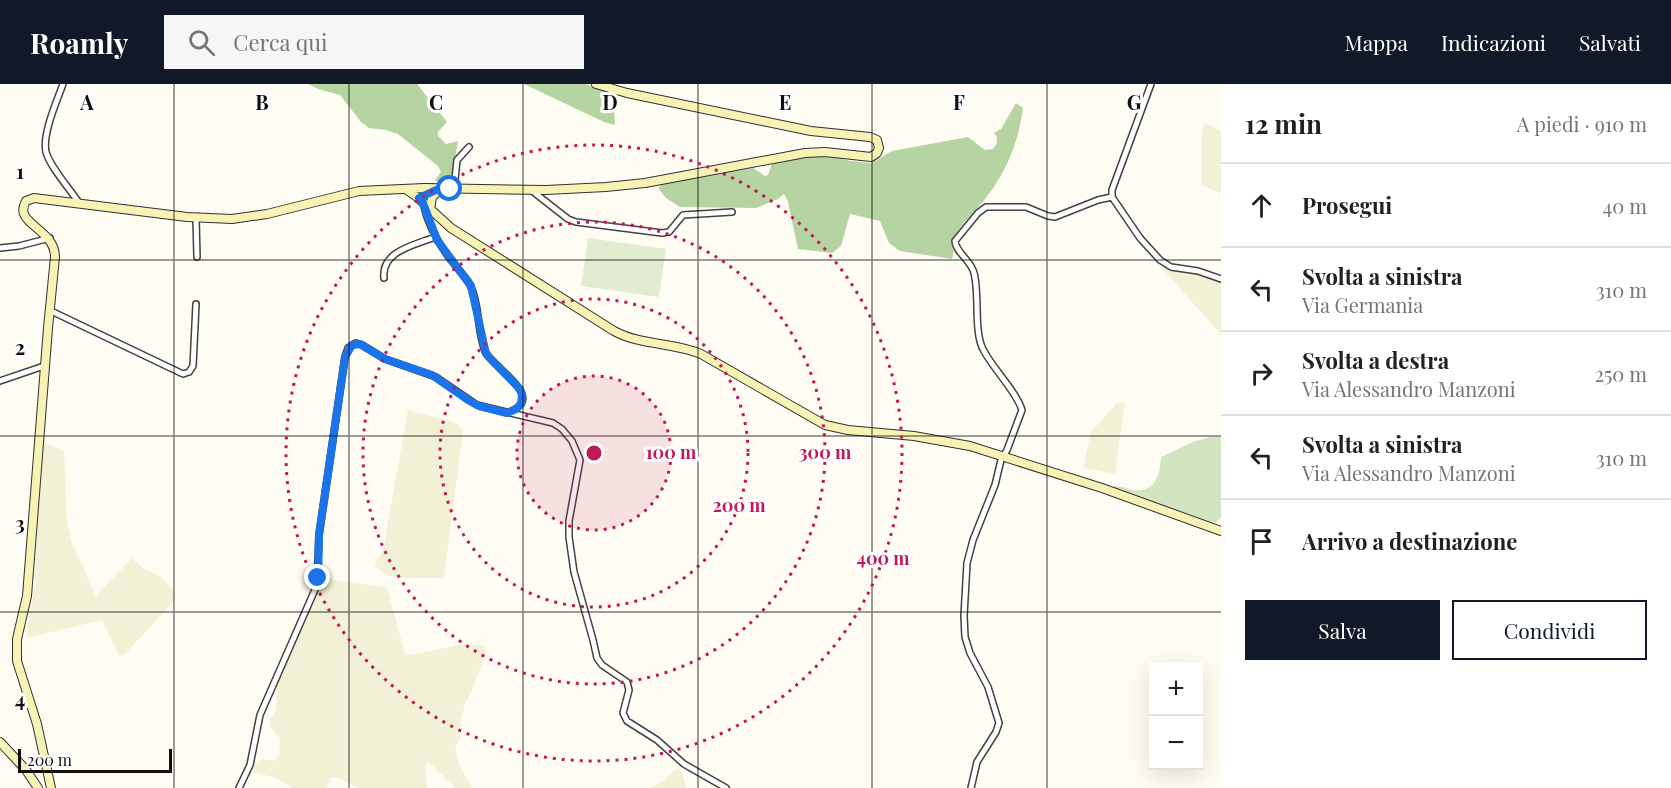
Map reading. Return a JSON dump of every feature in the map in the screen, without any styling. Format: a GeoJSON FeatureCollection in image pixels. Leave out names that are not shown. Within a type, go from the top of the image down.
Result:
{"type":"FeatureCollection","features":[{"type":"Feature","properties":{"kind":"street"},"geometry":{"type":"LineString","coordinates":[[63,84],[48,130],[46,149],[49,159],[79,202]]}},
{"type":"Feature","properties":{"kind":"street"},"geometry":{"type":"LineString","coordinates":[[51,788],[37,724],[18,669],[16,646],[28,592],[44,366],[55,257],[55,249],[50,238],[24,217],[22,209],[26,201],[34,198],[79,202],[196,218],[246,218],[351,193],[430,188],[580,189],[633,184],[805,153],[825,152],[871,157],[877,153],[879,148],[877,140],[870,136],[811,130],[627,93],[596,84]]}},
{"type":"Feature","properties":{"kind":"street"},"geometry":{"type":"LineString","coordinates":[[1151,84],[1112,190],[1112,197],[1140,238],[1160,260],[1174,267],[1195,270],[1221,279]]}},
{"type":"Feature","properties":{"kind":"street"},"geometry":{"type":"LineString","coordinates":[[454,189],[457,162],[461,154],[469,147]]}},
{"type":"Feature","properties":{"kind":"street"},"geometry":{"type":"LineString","coordinates":[[430,188],[422,192],[421,201],[435,237],[471,286],[486,354],[522,392],[520,405],[507,413]]}},
{"type":"Feature","properties":{"kind":"street"},"geometry":{"type":"LineString","coordinates":[[421,201],[441,189]]}},
{"type":"Feature","properties":{"kind":"street"},"geometry":{"type":"LineString","coordinates":[[430,210],[432,197],[441,189]]}},
{"type":"Feature","properties":{"kind":"street"},"geometry":{"type":"LineString","coordinates":[[529,189],[568,219],[576,222],[662,234],[669,232],[682,215],[732,212]]}},
{"type":"Feature","properties":{"kind":"street"},"geometry":{"type":"LineString","coordinates":[[407,190],[451,228],[614,332],[638,341],[701,354],[825,425],[848,430],[900,434],[943,441],[1003,455],[1221,531]]}},
{"type":"Feature","properties":{"kind":"street"},"geometry":{"type":"LineString","coordinates":[[971,788],[977,762],[996,732],[999,723],[987,684],[966,643],[964,620],[966,562],[1022,408],[982,349],[974,272],[970,262],[956,247],[955,241],[978,213],[986,207],[1028,207],[1054,218],[1098,200],[1112,197]]}},
{"type":"Feature","properties":{"kind":"street"},"geometry":{"type":"LineString","coordinates":[[196,218],[197,257]]}},
{"type":"Feature","properties":{"kind":"street"},"geometry":{"type":"LineString","coordinates":[[384,278],[385,266],[390,257],[435,237]]}},
{"type":"Feature","properties":{"kind":"street"},"geometry":{"type":"LineString","coordinates":[[0,248],[50,238]]}},
{"type":"Feature","properties":{"kind":"street"},"geometry":{"type":"LineString","coordinates":[[49,310],[183,374],[189,372],[193,366],[196,304]]}},
{"type":"Feature","properties":{"kind":"street"},"geometry":{"type":"LineString","coordinates":[[239,788],[250,765],[260,715],[317,585],[319,535],[345,357],[348,348],[354,343],[360,344],[385,359],[432,375],[477,405],[542,419],[556,424],[568,436],[578,452],[580,467],[569,527],[572,565],[597,658],[602,665],[625,679],[629,686],[623,708],[624,717],[657,740],[684,764],[726,788]]}},
{"type":"Feature","properties":{"kind":"street"},"geometry":{"type":"LineString","coordinates":[[0,381],[44,366]]}},
{"type":"Feature","properties":{"kind":"street"},"geometry":{"type":"LineString","coordinates":[[0,742],[38,788]]}},
{"type":"Feature","properties":{"kind":"green space"},"geometry":{"type":"Polygon","coordinates":[[[309,84],[417,84],[447,122],[438,132],[438,136],[446,144],[458,141],[453,171],[449,180],[440,183],[435,180],[441,172],[438,166],[398,134],[369,128],[361,122],[340,95],[309,84]]]}},
{"type":"Feature","properties":{"kind":"green space"},"geometry":{"type":"Polygon","coordinates":[[[524,84],[586,84],[613,95],[615,125],[604,122],[524,84]]]}},
{"type":"Feature","properties":{"kind":"green space"},"geometry":{"type":"Polygon","coordinates":[[[1016,103],[1023,108],[1014,147],[997,182],[957,232],[952,259],[900,251],[889,243],[880,221],[850,214],[841,246],[832,253],[798,249],[788,202],[784,194],[756,208],[680,207],[666,198],[658,188],[665,182],[753,168],[765,176],[768,175],[772,164],[819,154],[871,163],[892,151],[968,137],[985,150],[993,149],[997,143],[994,133],[1001,129],[1016,103]]]}},
{"type":"Feature","properties":{"kind":"green space"},"geometry":{"type":"Polygon","coordinates":[[[1204,123],[1221,131],[1221,193],[1201,185],[1201,141],[1204,123]]]}},
{"type":"Feature","properties":{"kind":"green space"},"geometry":{"type":"Polygon","coordinates":[[[588,238],[666,249],[659,297],[581,286],[588,238]]]}},
{"type":"Feature","properties":{"kind":"green space"},"geometry":{"type":"Polygon","coordinates":[[[1161,267],[1205,276],[1221,282],[1221,337],[1218,331],[1161,267]]]}},
{"type":"Feature","properties":{"kind":"green space"},"geometry":{"type":"Polygon","coordinates":[[[1125,402],[1115,474],[1083,468],[1091,432],[1116,404],[1125,402]]]}},
{"type":"Feature","properties":{"kind":"green space"},"geometry":{"type":"Polygon","coordinates":[[[408,410],[457,423],[463,431],[444,578],[399,578],[387,575],[374,566],[383,550],[408,410]]]}},
{"type":"Feature","properties":{"kind":"green space"},"geometry":{"type":"Polygon","coordinates":[[[1210,437],[1221,437],[1221,518],[1213,526],[1109,487],[1133,490],[1147,488],[1158,476],[1161,457],[1210,437]]]}},
{"type":"Feature","properties":{"kind":"green space"},"geometry":{"type":"Polygon","coordinates":[[[41,442],[64,450],[67,523],[72,543],[96,596],[132,558],[144,569],[160,577],[175,594],[175,600],[124,655],[119,656],[102,620],[26,638],[35,582],[41,442]]]}},
{"type":"Feature","properties":{"kind":"green space"},"geometry":{"type":"Polygon","coordinates":[[[320,578],[384,587],[388,591],[405,654],[410,655],[459,645],[483,645],[487,650],[465,703],[460,738],[455,749],[460,766],[472,788],[455,788],[429,762],[425,767],[427,788],[358,788],[336,777],[331,778],[327,788],[292,788],[276,778],[254,772],[257,761],[263,759],[274,761],[279,757],[280,739],[270,726],[270,720],[276,709],[277,685],[316,595],[320,578]]]}},
{"type":"Feature","properties":{"kind":"green space"},"geometry":{"type":"Polygon","coordinates":[[[678,767],[682,772],[686,788],[651,788],[662,782],[678,767]]]}},
{"type":"Feature","properties":{"kind":"route"},"geometry":{"type":"LineString","coordinates":[[318,578],[319,535],[345,357],[350,346],[354,343],[360,344],[385,359],[425,372],[477,405],[507,413],[520,405],[522,392],[519,387],[486,354],[471,286],[435,237],[423,203],[419,198],[436,190],[450,189]]}}]}
